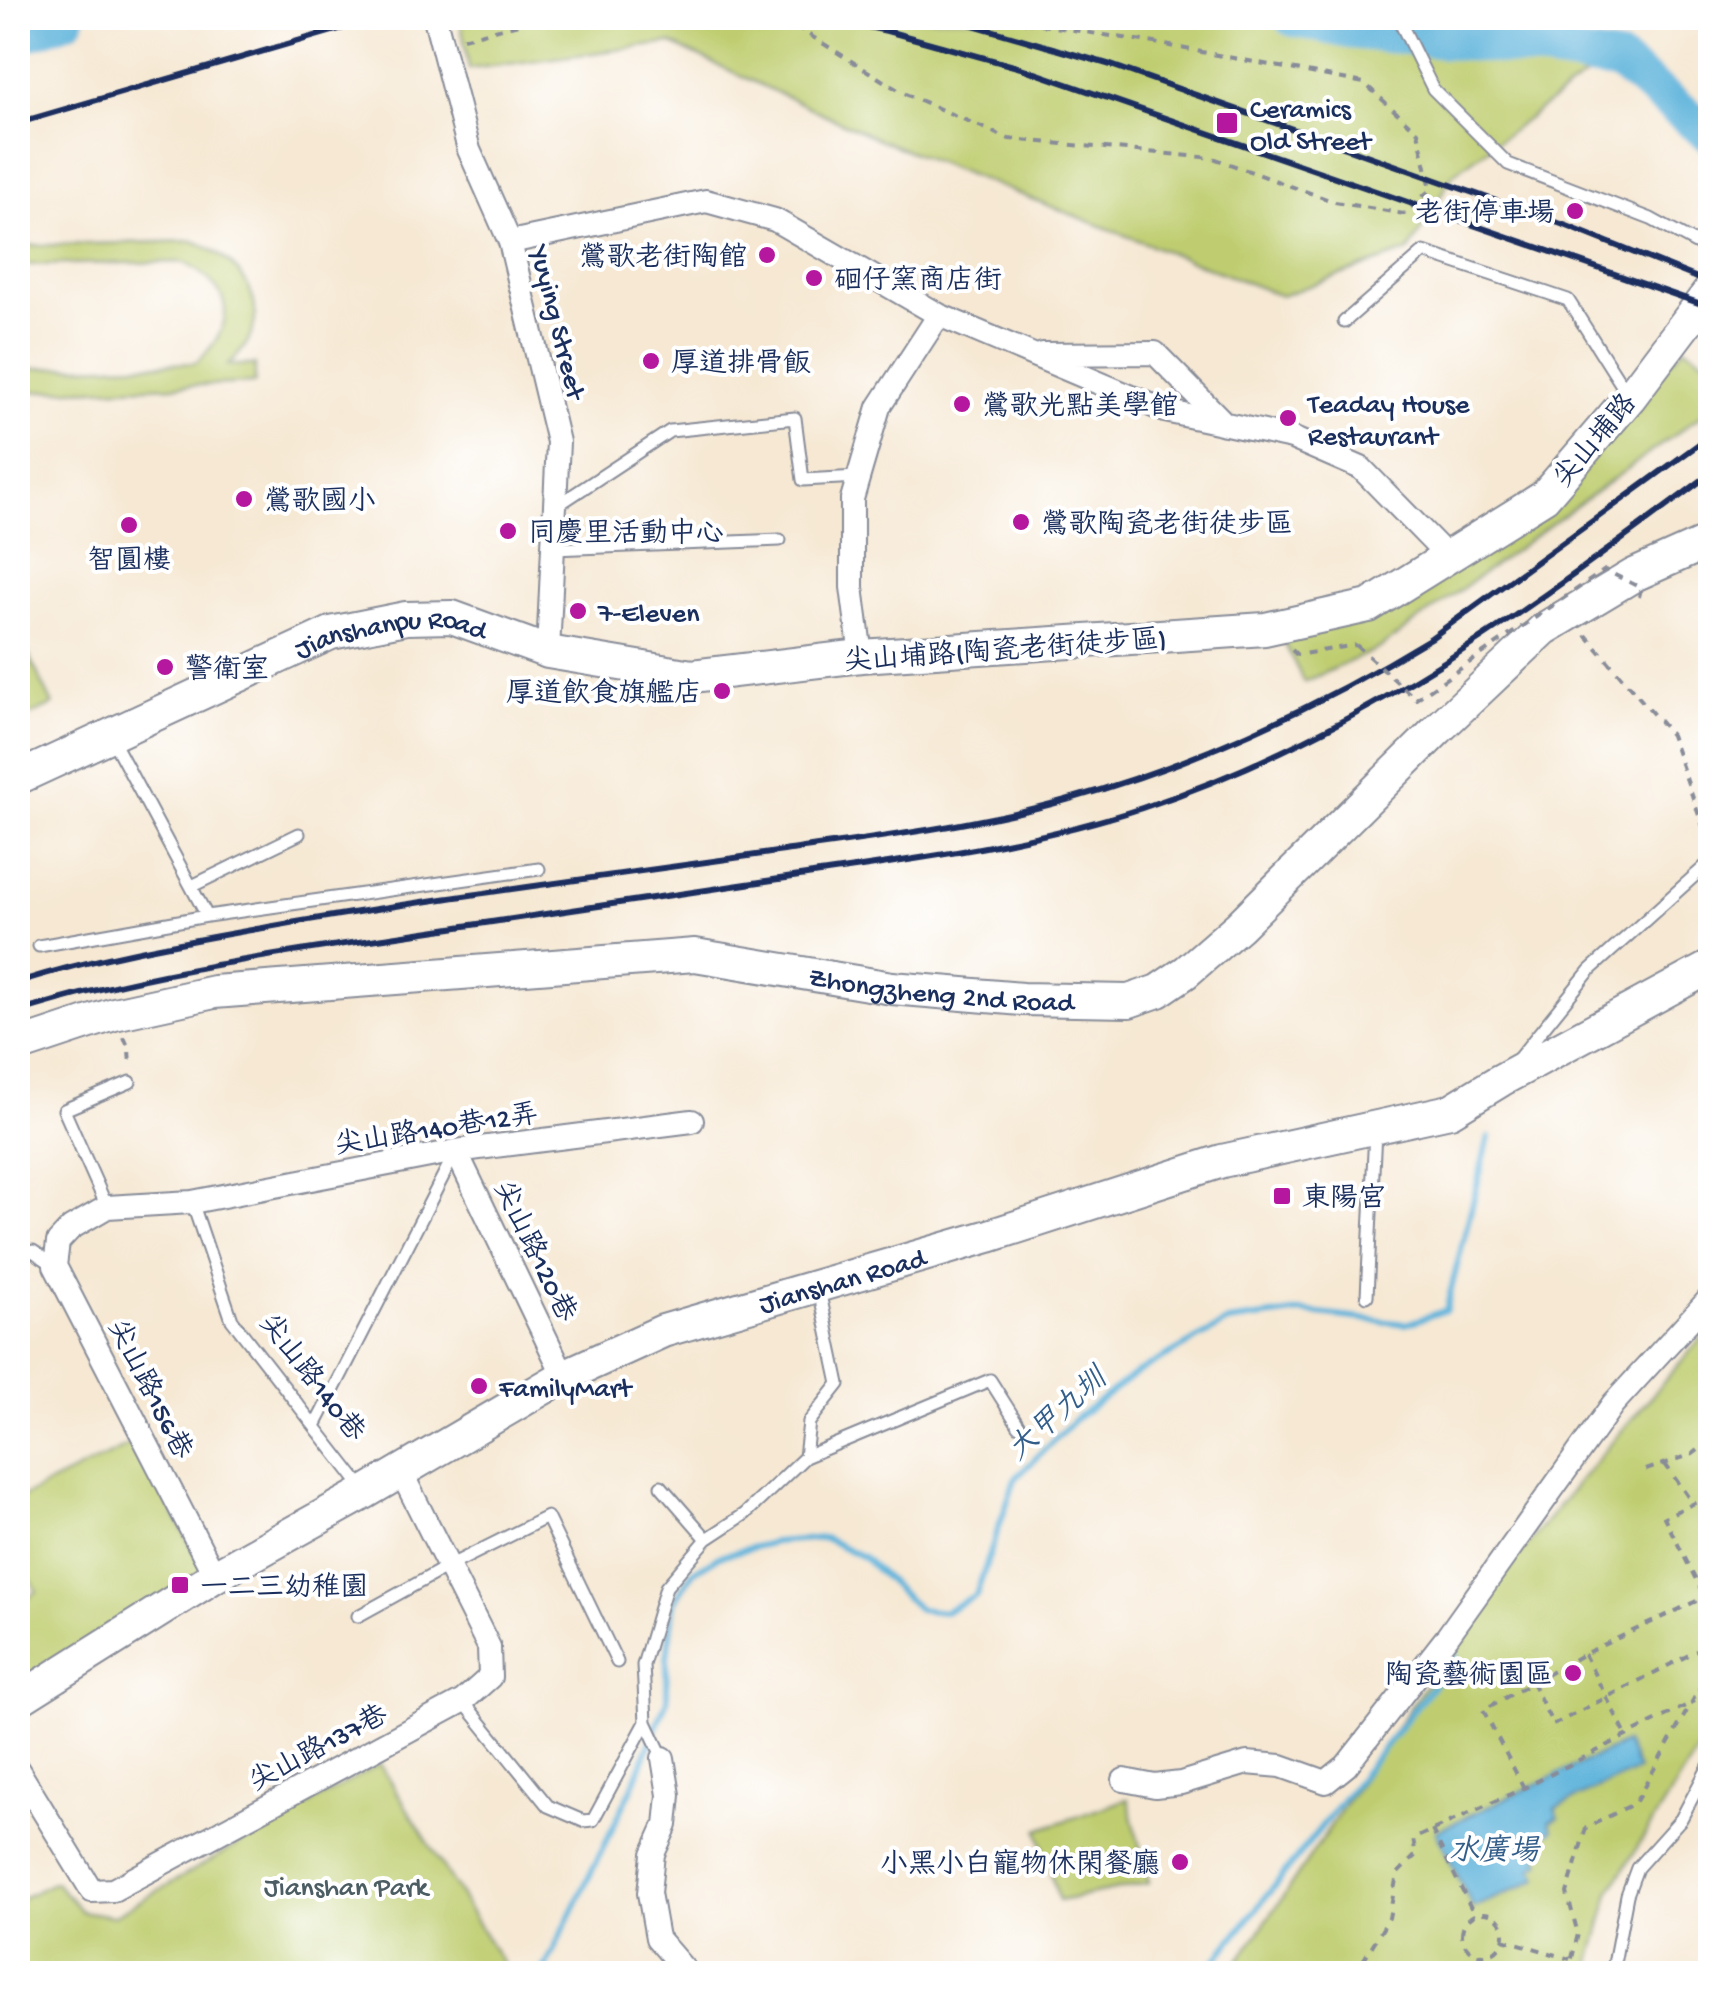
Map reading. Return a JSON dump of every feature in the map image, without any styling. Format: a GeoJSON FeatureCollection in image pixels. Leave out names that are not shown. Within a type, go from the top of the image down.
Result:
{"type":"FeatureCollection","features":[{"type":"Feature","properties":{"kind":"main road","name":"尖山埔路"},"geometry":{"type":"LineString","coordinates":[[1448,556],[1544,497],[1630,397],[1710,290]]}},
{"type":"Feature","properties":{"kind":"main road","name":"Zhongzheng 2nd Road"},"geometry":{"type":"LineString","coordinates":[[18,1046],[114,1014],[214,992],[695,955],[892,988],[1022,999],[1129,1001],[1158,991],[1186,972],[1239,926],[1544,629],[1593,597],[1710,541]]}},
{"type":"Feature","properties":{"kind":"main road","name":"尖山埔路(陶瓷老街徒步區)"},"geometry":{"type":"LineString","coordinates":[[548,652],[692,676],[861,656],[1284,627],[1369,606],[1448,556]]}},
{"type":"Feature","properties":{"kind":"main road","name":"Jianshanpu Road"},"geometry":{"type":"LineString","coordinates":[[18,778],[331,633],[406,618],[452,617],[548,652]]}},
{"type":"Feature","properties":{"kind":"main road","name":"Jianshan Road"},"geometry":{"type":"LineString","coordinates":[[18,1700],[216,1576],[564,1376],[663,1331],[989,1236],[1222,1161],[1450,1112],[1500,1080],[1710,967]]}},
{"type":"Feature","properties":{"kind":"street","name":"Yuying Street"},"geometry":{"type":"LineString","coordinates":[[435,18],[470,150],[510,242],[558,442],[548,652]]}},
{"type":"Feature","properties":{"kind":"street"},"geometry":{"type":"LineString","coordinates":[[510,242],[706,201],[775,220],[939,315],[1165,411],[1292,438],[1362,468],[1448,556]]}},
{"type":"Feature","properties":{"kind":"street"},"geometry":{"type":"LineString","coordinates":[[861,656],[852,587],[852,499],[878,407],[939,315]]}},
{"type":"Feature","properties":{"kind":"street"},"geometry":{"type":"LineString","coordinates":[[1033,354],[1154,354],[1225,424]]}},
{"type":"Feature","properties":{"kind":"street","name":"尖山路140巷12弄"},"geometry":{"type":"LineString","coordinates":[[192,1202],[456,1150],[692,1121]]}},
{"type":"Feature","properties":{"kind":"street","name":"尖山路120巷"},"geometry":{"type":"LineString","coordinates":[[456,1150],[564,1376]]}},
{"type":"Feature","properties":{"kind":"street"},"geometry":{"type":"LineString","coordinates":[[55,1266],[58,1242],[71,1228],[107,1208],[192,1202]]}},
{"type":"Feature","properties":{"kind":"street","name":"尖山路156巷"},"geometry":{"type":"LineString","coordinates":[[55,1266],[216,1576]]}},
{"type":"Feature","properties":{"kind":"street"},"geometry":{"type":"LineString","coordinates":[[1124,1780],[1155,1786],[1181,1783],[1247,1762],[1281,1766],[1326,1782],[1346,1766],[1447,1637],[1612,1404],[1710,1298]]}},
{"type":"Feature","properties":{"kind":"street","name":"尖山路137巷"},"geometry":{"type":"LineString","coordinates":[[18,1770],[92,1892],[113,1890],[463,1702],[490,1677],[489,1647],[401,1472]]}},
{"type":"Feature","properties":{"kind":"street"},"geometry":{"type":"LineString","coordinates":[[663,1758],[669,1796],[666,1826],[654,1854],[649,1893],[657,1938],[688,1974]]}},
{"type":"Feature","properties":{"kind":"lane"},"geometry":{"type":"LineString","coordinates":[[1398,18],[1433,89],[1508,164],[1652,219],[1710,252]]}},
{"type":"Feature","properties":{"kind":"lane"},"geometry":{"type":"LineString","coordinates":[[1344,322],[1424,252],[1568,300],[1630,397]]}},
{"type":"Feature","properties":{"kind":"lane"},"geometry":{"type":"LineString","coordinates":[[555,507],[670,430],[795,418],[804,480],[858,477]]}},
{"type":"Feature","properties":{"kind":"lane"},"geometry":{"type":"LineString","coordinates":[[552,548],[780,540]]}},
{"type":"Feature","properties":{"kind":"lane"},"geometry":{"type":"LineString","coordinates":[[110,734],[208,916]]}},
{"type":"Feature","properties":{"kind":"lane"},"geometry":{"type":"LineString","coordinates":[[192,886],[299,834]]}},
{"type":"Feature","properties":{"kind":"lane"},"geometry":{"type":"LineString","coordinates":[[1500,1080],[1590,970],[1710,862]]}},
{"type":"Feature","properties":{"kind":"lane"},"geometry":{"type":"LineString","coordinates":[[39,946],[208,916],[538,869]]}},
{"type":"Feature","properties":{"kind":"lane"},"geometry":{"type":"LineString","coordinates":[[107,1208],[64,1110],[130,1082]]}},
{"type":"Feature","properties":{"kind":"lane"},"geometry":{"type":"LineString","coordinates":[[1367,1296],[1376,1128]]}},
{"type":"Feature","properties":{"kind":"lane"},"geometry":{"type":"LineString","coordinates":[[315,1426],[456,1150]]}},
{"type":"Feature","properties":{"kind":"lane","name":"尖山路140巷"},"geometry":{"type":"LineString","coordinates":[[192,1202],[232,1320],[366,1492]]}},
{"type":"Feature","properties":{"kind":"lane"},"geometry":{"type":"LineString","coordinates":[[18,1255],[33,1251],[55,1266]]}},
{"type":"Feature","properties":{"kind":"lane"},"geometry":{"type":"LineString","coordinates":[[805,1457],[810,1422],[839,1384],[818,1286]]}},
{"type":"Feature","properties":{"kind":"lane"},"geometry":{"type":"LineString","coordinates":[[663,1758],[647,1727],[643,1665],[666,1586],[707,1540],[745,1514],[805,1457],[990,1380],[1019,1426]]}},
{"type":"Feature","properties":{"kind":"lane"},"geometry":{"type":"LineString","coordinates":[[661,1486],[707,1540]]}},
{"type":"Feature","properties":{"kind":"lane"},"geometry":{"type":"LineString","coordinates":[[358,1616],[548,1518],[617,1662]]}},
{"type":"Feature","properties":{"kind":"lane"},"geometry":{"type":"LineString","coordinates":[[463,1702],[548,1806],[584,1821],[593,1820],[647,1727]]}},
{"type":"Feature","properties":{"kind":"lane"},"geometry":{"type":"LineString","coordinates":[[1612,1974],[1626,1894],[1637,1868],[1681,1819],[1710,1764]]}},
{"type":"Feature","properties":{"kind":"path"},"geometry":{"type":"LineString","coordinates":[[439,44],[542,18]]}},
{"type":"Feature","properties":{"kind":"path"},"geometry":{"type":"LineString","coordinates":[[782,18],[903,93],[1009,139],[1214,158],[1335,202],[1404,214],[1431,188],[1418,132],[1364,84],[1154,43],[996,18]]}},
{"type":"Feature","properties":{"kind":"path"},"geometry":{"type":"LineString","coordinates":[[1298,656],[1356,645],[1416,699],[1605,570],[1640,588],[1639,597]]}},
{"type":"Feature","properties":{"kind":"path"},"geometry":{"type":"LineString","coordinates":[[1581,628],[1670,735],[1710,847]]}},
{"type":"Feature","properties":{"kind":"path"},"geometry":{"type":"LineString","coordinates":[[1646,1470],[1693,1454],[1710,1442]]}},
{"type":"Feature","properties":{"kind":"path"},"geometry":{"type":"LineString","coordinates":[[1666,1464],[1694,1504]]}},
{"type":"Feature","properties":{"kind":"path"},"geometry":{"type":"LineString","coordinates":[[1710,1496],[1664,1517],[1710,1607]]}},
{"type":"Feature","properties":{"kind":"path"},"geometry":{"type":"LineString","coordinates":[[1524,1788],[1483,1710],[1584,1654],[1705,1598]]}},
{"type":"Feature","properties":{"kind":"path"},"geometry":{"type":"LineString","coordinates":[[1532,1682],[1554,1725],[1710,1644]]}},
{"type":"Feature","properties":{"kind":"path"},"geometry":{"type":"LineString","coordinates":[[1584,1654],[1627,1737]]}},
{"type":"Feature","properties":{"kind":"path"},"geometry":{"type":"LineString","coordinates":[[1568,1974],[1578,1934],[1567,1893],[1586,1828],[1635,1803],[1710,1670]]}},
{"type":"Feature","properties":{"kind":"path"},"geometry":{"type":"LineString","coordinates":[[1355,1974],[1390,1918],[1397,1874],[1416,1856],[1413,1839],[1695,1701]]}},
{"type":"Feature","properties":{"kind":"path"},"geometry":{"type":"LineString","coordinates":[[1432,1830],[1474,1914]]}},
{"type":"Feature","properties":{"kind":"path"},"geometry":{"type":"LineString","coordinates":[[1474,1914],[1494,1916],[1502,1926],[1503,1938],[1491,1953],[1470,1951],[1462,1938],[1464,1924],[1474,1914]]}},
{"type":"Feature","properties":{"kind":"path"},"geometry":{"type":"LineString","coordinates":[[1503,1938],[1572,1960]]}},
{"type":"Feature","properties":{"kind":"green space"},"geometry":{"type":"Polygon","coordinates":[[[460,18],[1240,18],[1386,47],[1594,70],[1453,174],[1409,251],[1281,296],[880,140],[670,43],[469,69],[460,18]]]}},
{"type":"Feature","properties":{"kind":"green space"},"geometry":{"type":"Polygon","coordinates":[[[194,241],[230,264],[252,295],[253,330],[244,348],[228,365],[255,365],[255,383],[18,392],[18,369],[196,363],[219,334],[225,308],[213,284],[183,262],[18,265],[18,246],[194,241]]]}},
{"type":"Feature","properties":{"kind":"green space"},"geometry":{"type":"Polygon","coordinates":[[[1685,347],[1707,361],[1710,358],[1710,409],[1380,648],[1304,682],[1282,638],[1478,546],[1685,347]]]}},
{"type":"Feature","properties":{"kind":"green space"},"geometry":{"type":"Polygon","coordinates":[[[24,646],[53,705],[18,721],[18,649],[24,646]]]}},
{"type":"Feature","properties":{"kind":"green space","name":"陶瓷藝術園區"},"geometry":{"type":"Polygon","coordinates":[[[1710,1328],[1710,1730],[1611,1890],[1588,1973],[1229,1974],[1502,1578],[1710,1328]]]}},
{"type":"Feature","properties":{"kind":"green space"},"geometry":{"type":"Polygon","coordinates":[[[135,1442],[206,1573],[18,1687],[18,1606],[37,1591],[18,1560],[18,1499],[135,1442]]]}},
{"type":"Feature","properties":{"kind":"green space","name":"Jianshan Park"},"geometry":{"type":"Polygon","coordinates":[[[380,1764],[508,1973],[18,1973],[18,1900],[55,1882],[81,1911],[113,1916],[380,1764]]]}},
{"type":"Feature","properties":{"kind":"green space"},"geometry":{"type":"Polygon","coordinates":[[[1128,1799],[1149,1883],[1059,1901],[1038,1830],[1128,1799]]]}},
{"type":"Feature","properties":{"kind":"water","name":"水廣場"},"geometry":{"type":"Polygon","coordinates":[[[1625,1743],[1638,1770],[1555,1808],[1559,1817],[1550,1821],[1552,1831],[1540,1837],[1545,1849],[1537,1853],[1541,1863],[1533,1868],[1538,1879],[1473,1908],[1436,1831],[1625,1743]]]}},
{"type":"Feature","properties":{"kind":"waterway"},"geometry":{"type":"LineString","coordinates":[[18,36],[66,18]]}},
{"type":"Feature","properties":{"kind":"waterway"},"geometry":{"type":"LineString","coordinates":[[1293,18],[1348,30],[1524,48],[1620,63],[1710,134]]}},
{"type":"Feature","properties":{"kind":"waterway","name":"大甲九圳"},"geometry":{"type":"LineString","coordinates":[[542,1974],[632,1788],[667,1700],[674,1602],[693,1572],[719,1556],[774,1542],[824,1538],[863,1557],[918,1609],[944,1612],[976,1595],[1015,1479],[1075,1419],[1137,1373],[1228,1322],[1301,1312],[1406,1324],[1446,1310],[1489,1137]]}},
{"type":"Feature","properties":{"kind":"waterway"},"geometry":{"type":"LineString","coordinates":[[1205,1974],[1456,1656]]}},
{"type":"Feature","properties":{"kind":"railway"},"geometry":{"type":"LineString","coordinates":[[18,123],[339,29],[394,18]]}},
{"type":"Feature","properties":{"kind":"railway"},"geometry":{"type":"LineString","coordinates":[[826,18],[1021,68],[1710,307]]}},
{"type":"Feature","properties":{"kind":"railway"},"geometry":{"type":"LineString","coordinates":[[949,18],[1111,65],[1567,226],[1710,283]]}},
{"type":"Feature","properties":{"kind":"railway"},"geometry":{"type":"LineString","coordinates":[[18,982],[142,950],[332,916],[961,824],[1114,786],[1254,732],[1388,664],[1431,638],[1710,436]]}},
{"type":"Feature","properties":{"kind":"railway"},"geometry":{"type":"LineString","coordinates":[[18,1012],[203,967],[938,855],[1061,831],[1142,808],[1298,744],[1440,665],[1710,474]]}},
{"type":"Feature","properties":{"kind":"place","name":"Ceramics Old Street"},"geometry":{"type":"Point","coordinates":[1227,123]}},
{"type":"Feature","properties":{"kind":"place","name":"老街停車場"},"geometry":{"type":"Point","coordinates":[1575,211]}},
{"type":"Feature","properties":{"kind":"place","name":"鶯歌老街陶館"},"geometry":{"type":"Point","coordinates":[767,255]}},
{"type":"Feature","properties":{"kind":"place","name":"硘仔窯商店街"},"geometry":{"type":"Point","coordinates":[814,278]}},
{"type":"Feature","properties":{"kind":"place","name":"厚道排骨飯"},"geometry":{"type":"Point","coordinates":[651,361]}},
{"type":"Feature","properties":{"kind":"place","name":"鶯歌光點美學館"},"geometry":{"type":"Point","coordinates":[962,404]}},
{"type":"Feature","properties":{"kind":"place","name":"Teaday House Restaurant"},"geometry":{"type":"Point","coordinates":[1288,418]}},
{"type":"Feature","properties":{"kind":"place","name":"鶯歌國小"},"geometry":{"type":"Point","coordinates":[244,499]}},
{"type":"Feature","properties":{"kind":"place","name":"鶯歌陶瓷老街徒步區"},"geometry":{"type":"Point","coordinates":[1021,522]}},
{"type":"Feature","properties":{"kind":"place","name":"智圓樓"},"geometry":{"type":"Point","coordinates":[129,525]}},
{"type":"Feature","properties":{"kind":"place","name":"同慶里活動中心"},"geometry":{"type":"Point","coordinates":[508,531]}},
{"type":"Feature","properties":{"kind":"place","name":"7-Eleven"},"geometry":{"type":"Point","coordinates":[578,611]}},
{"type":"Feature","properties":{"kind":"place","name":"警衛室"},"geometry":{"type":"Point","coordinates":[165,667]}},
{"type":"Feature","properties":{"kind":"place","name":"厚道飲食旗艦店"},"geometry":{"type":"Point","coordinates":[722,691]}},
{"type":"Feature","properties":{"kind":"place","name":"東陽宮"},"geometry":{"type":"Point","coordinates":[1282,1196]}},
{"type":"Feature","properties":{"kind":"place","name":"FamilyMart"},"geometry":{"type":"Point","coordinates":[479,1386]}},
{"type":"Feature","properties":{"kind":"place","name":"一二三幼稚園"},"geometry":{"type":"Point","coordinates":[180,1585]}},
{"type":"Feature","properties":{"kind":"place","name":"陶瓷藝術園區"},"geometry":{"type":"Point","coordinates":[1573,1673]}},
{"type":"Feature","properties":{"kind":"place","name":"小黑小白寵物休閑餐廳"},"geometry":{"type":"Point","coordinates":[1180,1862]}}]}
